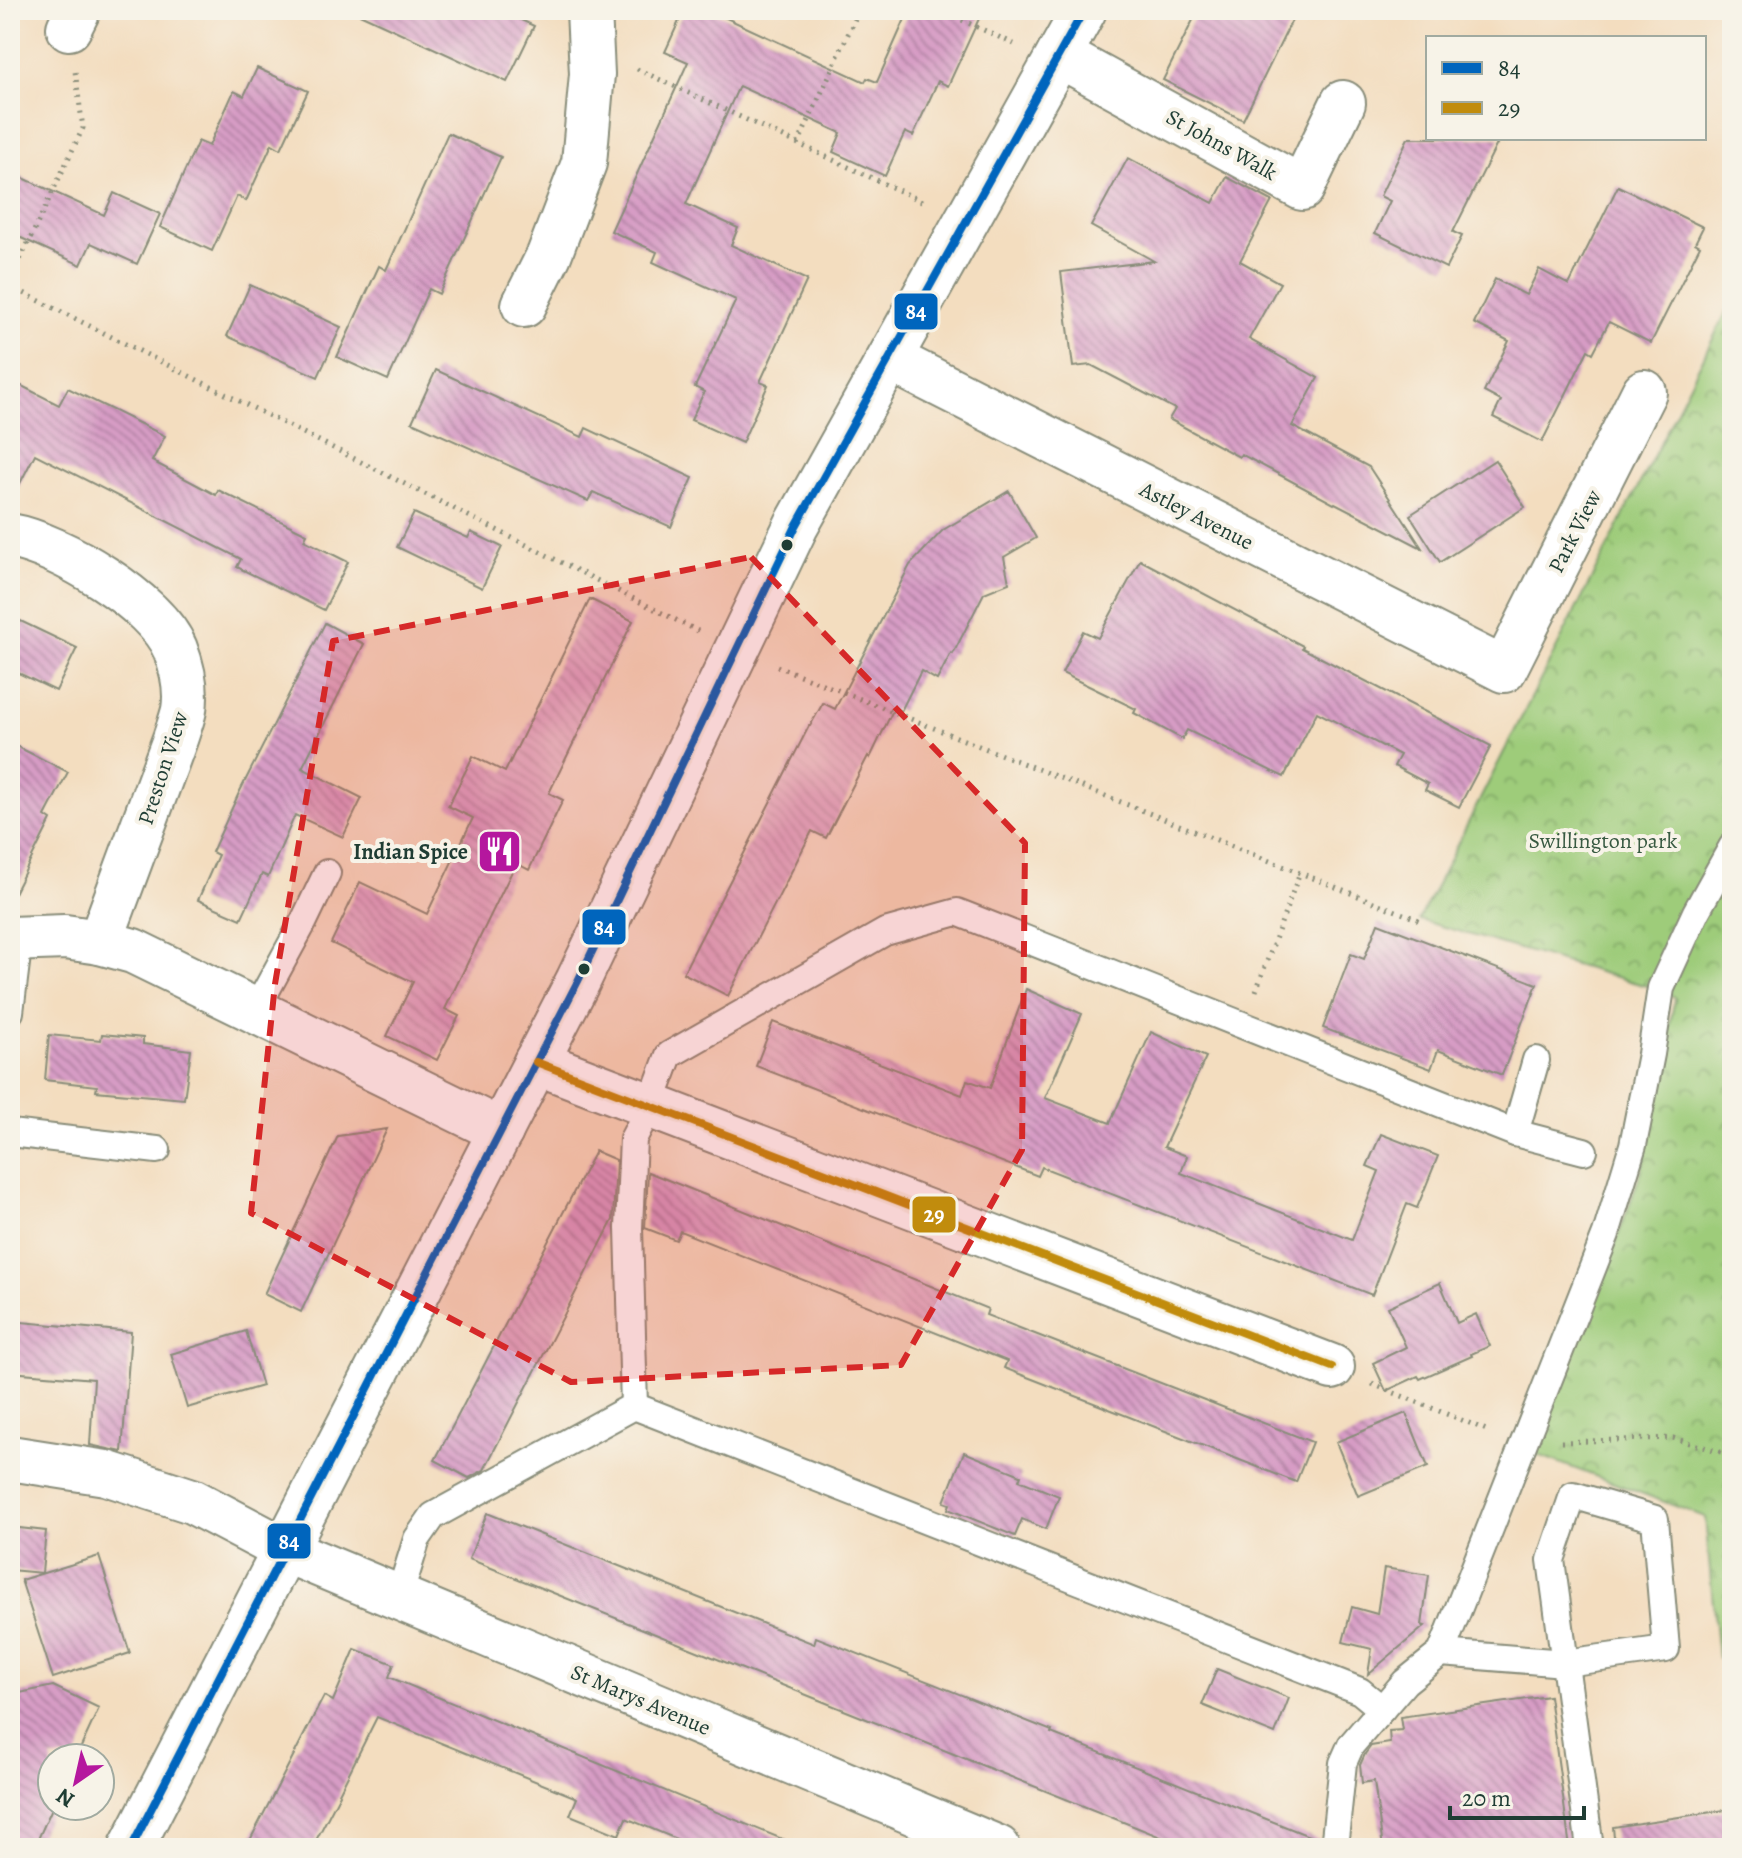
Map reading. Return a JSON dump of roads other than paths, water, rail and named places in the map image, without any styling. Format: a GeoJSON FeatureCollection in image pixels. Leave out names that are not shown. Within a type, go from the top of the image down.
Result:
{"type":"FeatureCollection","features":[{"type":"Feature","properties":{"kind":"street"},"geometry":{"type":"LineString","coordinates":[[131,1848],[578,981],[796,526],[1084,10]]}},
{"type":"Feature","properties":{"kind":"street"},"geometry":{"type":"LineString","coordinates":[[524,305],[549,255],[584,163],[592,74],[590,29]]}},
{"type":"Feature","properties":{"kind":"street","name":"St Johns Walk"},"geometry":{"type":"LineString","coordinates":[[1057,59],[1302,188],[1343,103]]}},
{"type":"Feature","properties":{"kind":"street","name":"Astley Avenue"},"geometry":{"type":"LineString","coordinates":[[890,359],[1504,670]]}},
{"type":"Feature","properties":{"kind":"street","name":"Park View"},"geometry":{"type":"LineString","coordinates":[[1504,670],[1644,392]]}},
{"type":"Feature","properties":{"kind":"street","name":"Preston View"},"geometry":{"type":"LineString","coordinates":[[10,536],[25,539],[73,560],[134,601],[157,620],[174,647],[184,677],[184,709],[175,739],[100,942]]}},
{"type":"Feature","properties":{"kind":"street"},"geometry":{"type":"LineString","coordinates":[[14,939],[65,937],[133,951],[501,1131]]}},
{"type":"Feature","properties":{"kind":"street"},"geometry":{"type":"LineString","coordinates":[[536,1062],[1332,1367]]}},
{"type":"Feature","properties":{"kind":"street","name":"St Marys Avenue"},"geometry":{"type":"LineString","coordinates":[[10,1458],[106,1473],[192,1501],[285,1550],[998,1848]]}},
{"type":"Feature","properties":{"kind":"lane"},"geometry":{"type":"LineString","coordinates":[[1334,1848],[1343,1763],[1351,1745],[1405,1682],[1441,1653],[1606,1234],[1633,1145],[1661,988],[1696,912],[1732,847]]}},
{"type":"Feature","properties":{"kind":"lane"},"geometry":{"type":"LineString","coordinates":[[255,1011],[327,873]]}},
{"type":"Feature","properties":{"kind":"lane"},"geometry":{"type":"LineString","coordinates":[[634,1406],[629,1228],[633,1139],[650,1106],[669,1055],[885,932],[957,912],[1515,1133],[1584,1151]]}},
{"type":"Feature","properties":{"kind":"lane"},"geometry":{"type":"LineString","coordinates":[[10,1012],[14,939]]}},
{"type":"Feature","properties":{"kind":"lane"},"geometry":{"type":"LineString","coordinates":[[1515,1133],[1536,1060]]}},
{"type":"Feature","properties":{"kind":"lane"},"geometry":{"type":"LineString","coordinates":[[10,1133],[157,1150]]}},
{"type":"Feature","properties":{"kind":"lane"},"geometry":{"type":"LineString","coordinates":[[634,1406],[1360,1691],[1382,1709]]}},
{"type":"Feature","properties":{"kind":"lane"},"geometry":{"type":"LineString","coordinates":[[399,1597],[417,1539],[433,1516],[634,1406]]}},
{"type":"Feature","properties":{"kind":"lane"},"geometry":{"type":"LineString","coordinates":[[1441,1653],[1565,1663],[1666,1649],[1655,1519],[1573,1495],[1551,1560],[1565,1663],[1590,1848]]}},
{"type":"Feature","properties":{"kind":"place","name":"Indian Spice"},"geometry":{"type":"Point","coordinates":[499,851]}},
{"type":"Feature","properties":{"kind":"park label","name":"Swillington park"},"geometry":{"type":"Point","coordinates":[1603,840]}}]}
